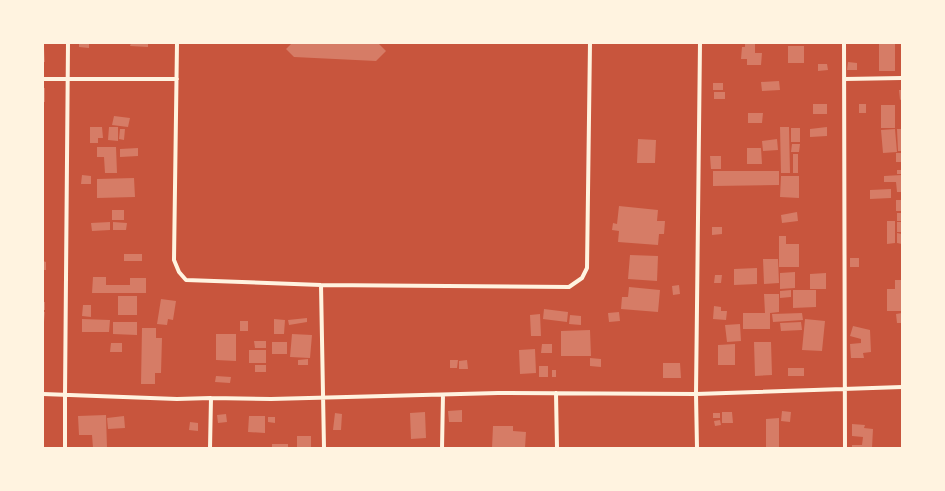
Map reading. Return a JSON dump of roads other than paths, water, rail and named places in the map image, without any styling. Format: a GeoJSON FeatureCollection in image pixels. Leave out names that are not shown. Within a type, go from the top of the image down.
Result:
{"type":"FeatureCollection","features":[{"type":"Feature","properties":{"kind":"street"},"geometry":{"type":"LineString","coordinates":[[65,448],[68,43]]}},
{"type":"Feature","properties":{"kind":"street"},"geometry":{"type":"LineString","coordinates":[[177,43],[174,260],[179,272],[186,280],[321,285],[569,287],[582,278],[587,268],[590,43]]}},
{"type":"Feature","properties":{"kind":"street"},"geometry":{"type":"LineString","coordinates":[[697,448],[696,394],[700,43]]}},
{"type":"Feature","properties":{"kind":"street"},"geometry":{"type":"LineString","coordinates":[[844,43],[844,448]]}},
{"type":"Feature","properties":{"kind":"street"},"geometry":{"type":"LineString","coordinates":[[845,79],[902,78]]}},
{"type":"Feature","properties":{"kind":"street"},"geometry":{"type":"LineString","coordinates":[[43,79],[177,79]]}},
{"type":"Feature","properties":{"kind":"street"},"geometry":{"type":"LineString","coordinates":[[321,285],[324,448]]}},
{"type":"Feature","properties":{"kind":"street"},"geometry":{"type":"LineString","coordinates":[[43,394],[176,399],[271,399],[556,393],[696,394],[902,387]]}},
{"type":"Feature","properties":{"kind":"street"},"geometry":{"type":"LineString","coordinates":[[556,393],[557,448]]}},
{"type":"Feature","properties":{"kind":"street"},"geometry":{"type":"LineString","coordinates":[[442,448],[443,395]]}},
{"type":"Feature","properties":{"kind":"street"},"geometry":{"type":"LineString","coordinates":[[210,448],[211,398]]}}]}
